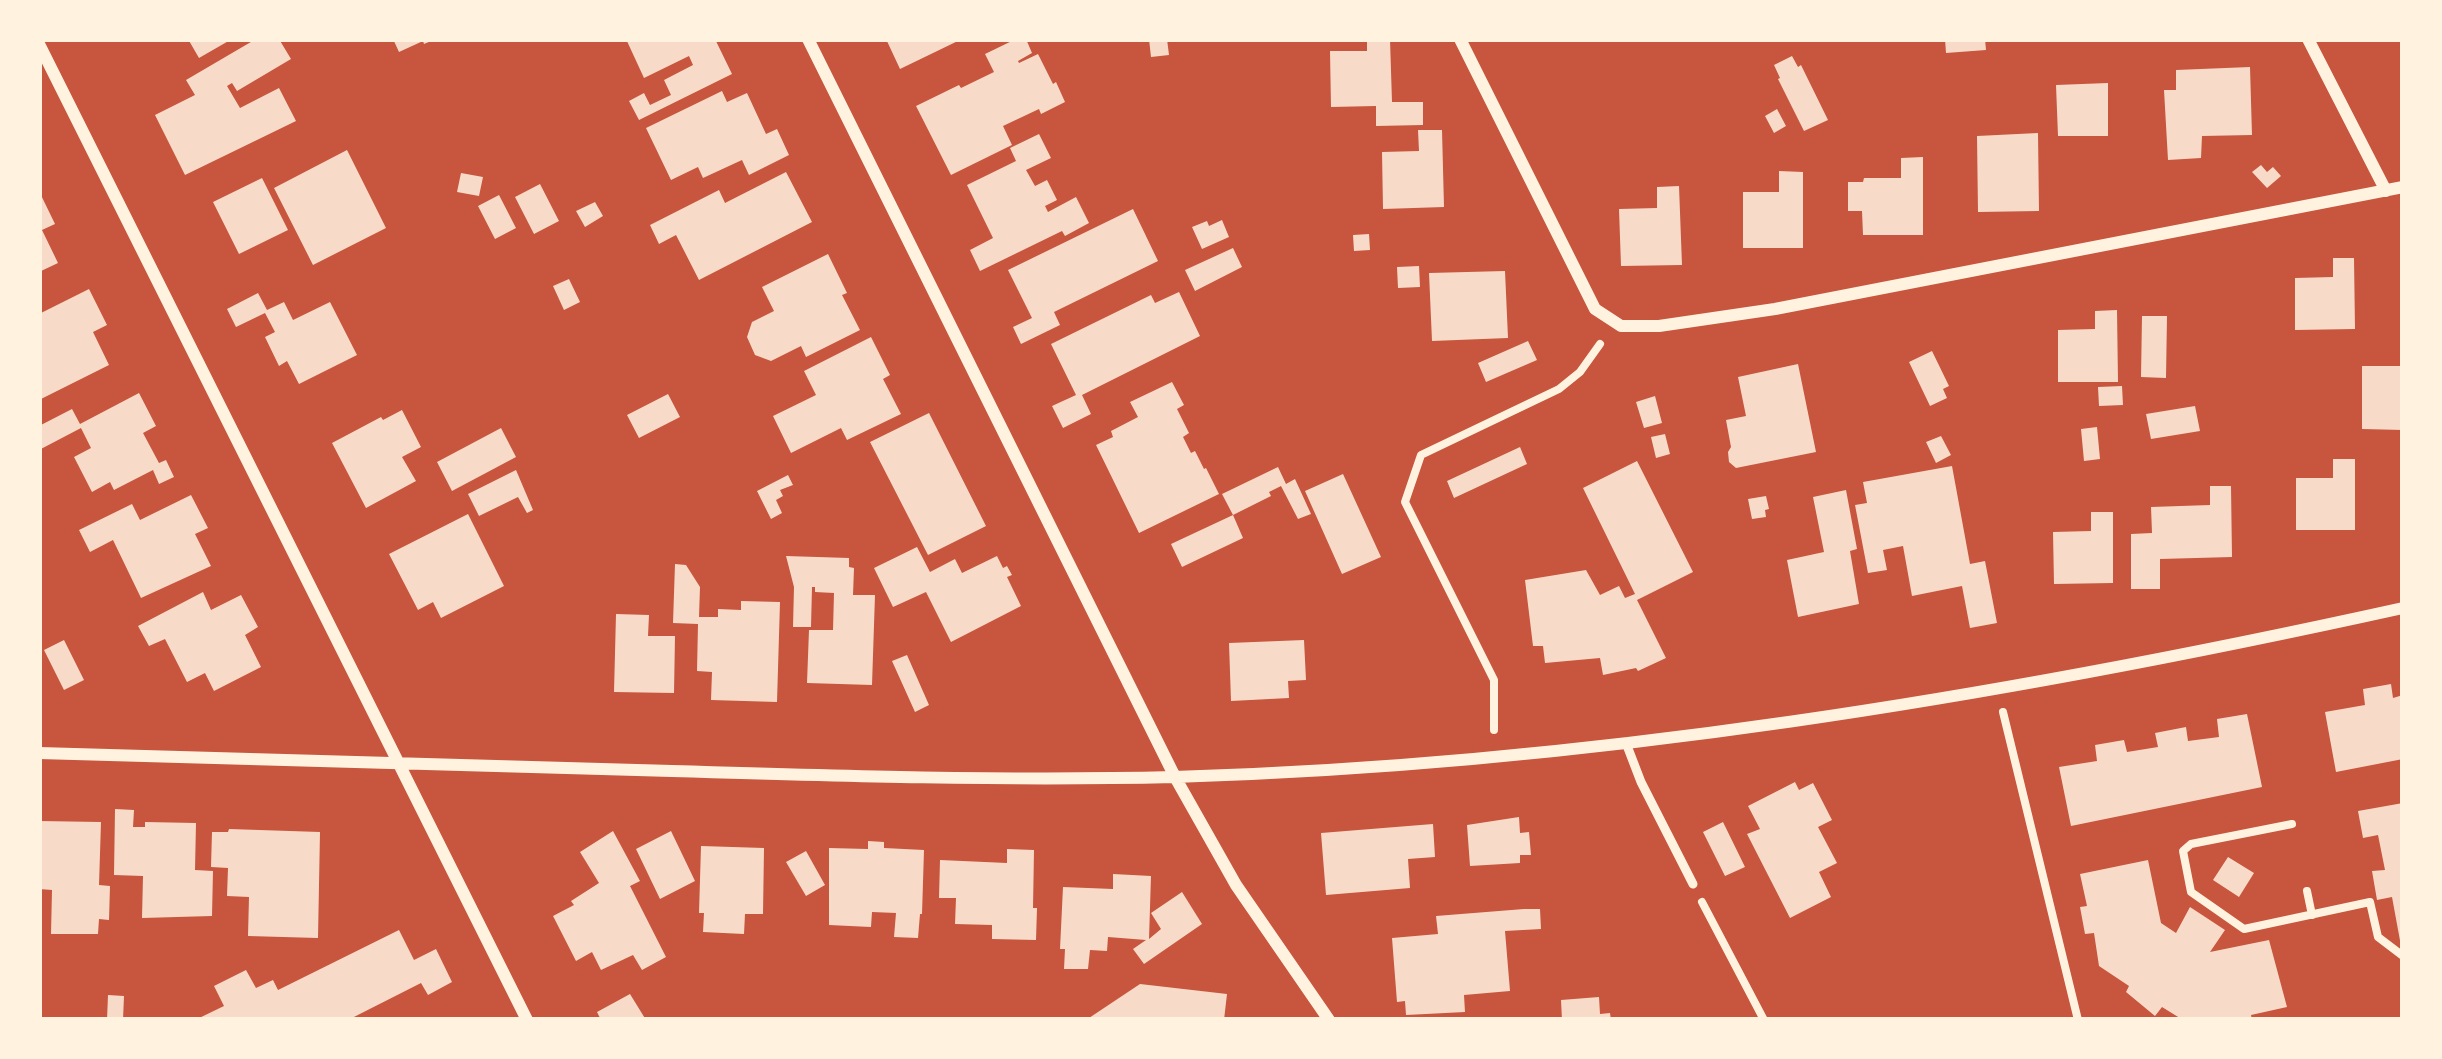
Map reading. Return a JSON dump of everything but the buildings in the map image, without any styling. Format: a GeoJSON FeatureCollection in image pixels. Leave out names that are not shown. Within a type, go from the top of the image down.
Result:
{"type":"FeatureCollection","features":[{"type":"Feature","properties":{"kind":"street"},"geometry":{"type":"LineString","coordinates":[[808,39],[1175,777],[1236,885],[1329,1020]]}},
{"type":"Feature","properties":{"kind":"street"},"geometry":{"type":"LineString","coordinates":[[1460,39],[1594,308],[1621,326],[1659,326],[1775,310],[2403,187]]}},
{"type":"Feature","properties":{"kind":"street"},"geometry":{"type":"LineString","coordinates":[[2308,39],[2386,191]]}},
{"type":"Feature","properties":{"kind":"street"},"geometry":{"type":"LineString","coordinates":[[39,44],[527,1020]]}},
{"type":"Feature","properties":{"kind":"street"},"geometry":{"type":"LineString","coordinates":[[39,754],[960,779],[1175,777],[1626,743],[1998,689],[2403,608]]}},
{"type":"Feature","properties":{"kind":"lane"},"geometry":{"type":"LineString","coordinates":[[1626,743],[1693,884]]}},
{"type":"Feature","properties":{"kind":"path"},"geometry":{"type":"LineString","coordinates":[[1496,755],[1494,680],[1406,502],[1421,455],[1559,389],[1580,372],[1615,322]]}},
{"type":"Feature","properties":{"kind":"path"},"geometry":{"type":"LineString","coordinates":[[1998,689],[2078,1020]]}},
{"type":"Feature","properties":{"kind":"path"},"geometry":{"type":"LineString","coordinates":[[2292,824],[2191,844],[2183,851],[2191,892],[2243,929],[2370,902],[2378,937],[2403,956]]}},
{"type":"Feature","properties":{"kind":"path"},"geometry":{"type":"LineString","coordinates":[[1693,884],[1765,1020]]}},
{"type":"Feature","properties":{"kind":"path"},"geometry":{"type":"LineString","coordinates":[[2307,891],[2312,915]]}}]}
